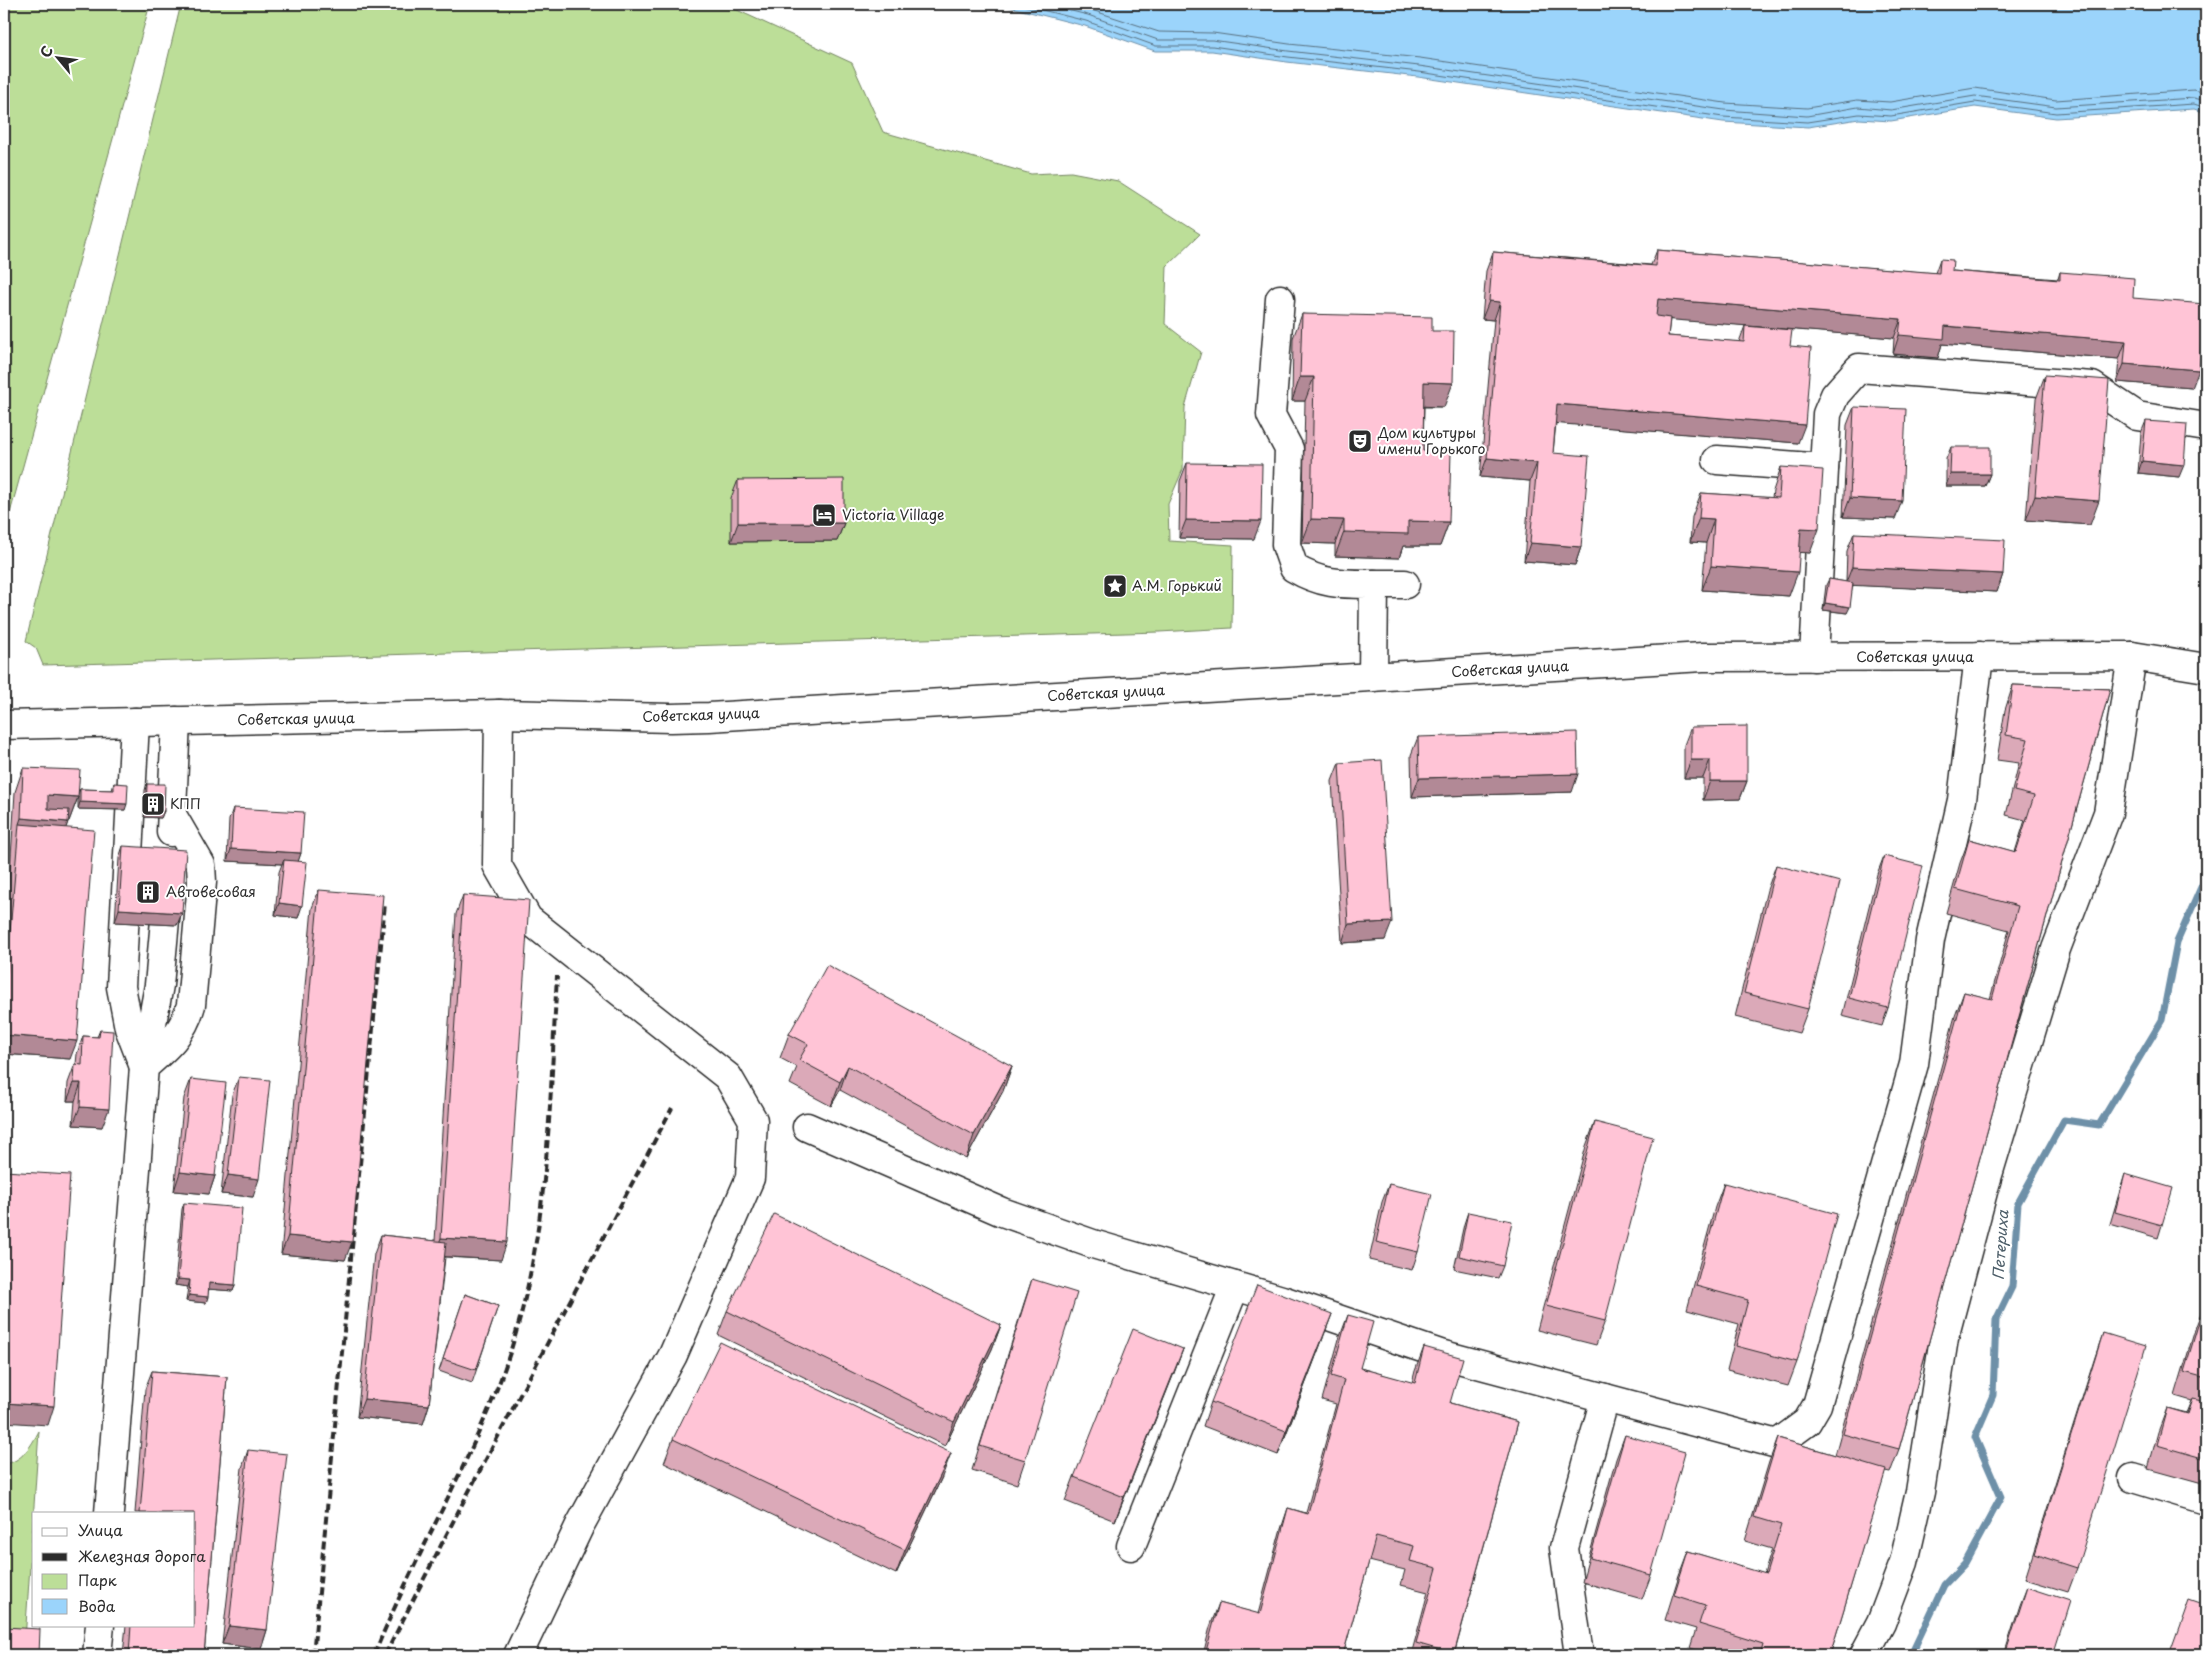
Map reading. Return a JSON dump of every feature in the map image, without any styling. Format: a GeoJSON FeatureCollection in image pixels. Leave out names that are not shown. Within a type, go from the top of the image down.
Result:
{"type":"FeatureCollection","features":[{"type":"Feature","properties":{"kind":"main road"},"geometry":{"type":"LineString","coordinates":[[1280,299],[1271,415],[1289,449],[1286,545],[1294,568],[1311,578],[1330,584],[1405,584]]}},
{"type":"Feature","properties":{"kind":"main road"},"geometry":{"type":"LineString","coordinates":[[1814,657],[1827,414],[1835,394],[1859,368],[2092,386],[2137,416],[2206,426]]}},
{"type":"Feature","properties":{"kind":"main road"},"geometry":{"type":"LineString","coordinates":[[1717,460],[1824,468]]}},
{"type":"Feature","properties":{"kind":"main road"},"geometry":{"type":"LineString","coordinates":[[1373,677],[1374,584]]}},
{"type":"Feature","properties":{"kind":"main road"},"geometry":{"type":"LineString","coordinates":[[807,1127],[1002,1212],[1093,1244],[1282,1300],[1440,1354],[1777,1444],[1807,1422],[1817,1405],[1914,1064],[1930,940],[1962,800],[1979,656]]}},
{"type":"Feature","properties":{"kind":"main road"},"geometry":{"type":"LineString","coordinates":[[1864,1655],[1882,1623],[1904,1562],[1920,1492],[1944,1338],[1984,1188],[2056,949],[2108,813],[2132,656]]}},
{"type":"Feature","properties":{"kind":"main road","name":"Советская улица"},"geometry":{"type":"LineString","coordinates":[[4,725],[499,714],[671,718],[709,717],[1703,657],[2132,656],[2201,667]]}},
{"type":"Feature","properties":{"kind":"main road"},"geometry":{"type":"LineString","coordinates":[[499,714],[497,865],[528,919],[728,1077],[753,1120],[750,1178],[677,1346],[580,1525],[518,1655]]}},
{"type":"Feature","properties":{"kind":"main road"},"geometry":{"type":"LineString","coordinates":[[135,722],[121,986],[129,1028],[144,1067]]}},
{"type":"Feature","properties":{"kind":"main road"},"geometry":{"type":"LineString","coordinates":[[108,1512],[144,1067],[164,951],[176,722]]}},
{"type":"Feature","properties":{"kind":"main road"},"geometry":{"type":"LineString","coordinates":[[1131,1546],[1235,1286]]}},
{"type":"Feature","properties":{"kind":"main road"},"geometry":{"type":"LineString","coordinates":[[1579,1655],[1564,1548],[1605,1398]]}},
{"type":"Feature","properties":{"kind":"main road"},"geometry":{"type":"LineString","coordinates":[[2133,1478],[2206,1500]]}},
{"type":"Feature","properties":{"kind":"main road"},"geometry":{"type":"LineString","coordinates":[[97,1655],[100,1626]]}},
{"type":"Feature","properties":{"kind":"green space"},"geometry":{"type":"Polygon","coordinates":[[[4,4],[150,4],[4,535],[4,4]]]}},
{"type":"Feature","properties":{"kind":"green space"},"geometry":{"type":"Polygon","coordinates":[[[181,4],[724,4],[852,63],[883,132],[1031,174],[1071,172],[1118,181],[1200,234],[1167,266],[1165,324],[1201,352],[1185,407],[1183,469],[1168,504],[1169,541],[1233,545],[1232,628],[1159,632],[43,665],[36,648],[26,641],[181,4]]]}},
{"type":"Feature","properties":{"kind":"green space"},"geometry":{"type":"Polygon","coordinates":[[[39,1431],[34,1512],[32,1512],[25,1640],[4,1639],[4,1464],[21,1457],[39,1431]]]}},
{"type":"Feature","properties":{"kind":"water"},"geometry":{"type":"Polygon","coordinates":[[[998,4],[2206,4],[2206,113],[2194,109],[2056,118],[1975,107],[1891,121],[1859,119],[1808,127],[1723,122],[1418,77],[1287,62],[1212,51],[1155,51],[1085,26],[998,4]]]}},
{"type":"Feature","properties":{"kind":"building"},"geometry":{"type":"Polygon","coordinates":[[[1657,250],[1939,273],[1940,259],[1953,260],[1952,271],[2060,280],[2060,272],[2134,278],[2133,298],[2205,304],[2199,370],[2124,364],[2126,341],[1945,326],[1944,339],[1899,335],[1901,319],[1658,299],[1656,316],[1670,318],[1668,336],[1744,342],[1745,326],[1792,330],[1790,346],[1811,348],[1805,425],[1557,404],[1553,453],[1589,456],[1581,547],[1530,543],[1537,463],[1487,458],[1500,302],[1489,301],[1493,252],[1656,266],[1657,250]]]}},
{"type":"Feature","properties":{"kind":"building","name":"Дом культуры имени Горького"},"geometry":{"type":"Polygon","coordinates":[[[1302,314],[1432,317],[1432,331],[1454,331],[1453,383],[1424,382],[1423,451],[1451,452],[1449,522],[1408,521],[1408,534],[1344,532],[1344,520],[1311,519],[1314,377],[1300,377],[1302,314]]]}},
{"type":"Feature","properties":{"kind":"building"},"geometry":{"type":"Polygon","coordinates":[[[2045,375],[2109,380],[2099,501],[2035,496],[2045,375]]]}},
{"type":"Feature","properties":{"kind":"building"},"geometry":{"type":"Polygon","coordinates":[[[1854,407],[1906,409],[1902,501],[1850,498],[1854,407]]]}},
{"type":"Feature","properties":{"kind":"building"},"geometry":{"type":"Polygon","coordinates":[[[2146,421],[2187,424],[2184,465],[2142,461],[2146,421]]]}},
{"type":"Feature","properties":{"kind":"building"},"geometry":{"type":"Polygon","coordinates":[[[1951,447],[1990,447],[1990,474],[1950,474],[1951,447]]]}},
{"type":"Feature","properties":{"kind":"building"},"geometry":{"type":"Polygon","coordinates":[[[1187,463],[1262,464],[1261,521],[1186,520],[1187,463]]]}},
{"type":"Feature","properties":{"kind":"building"},"geometry":{"type":"Polygon","coordinates":[[[1781,467],[1823,470],[1819,529],[1801,528],[1798,572],[1711,566],[1714,519],[1699,518],[1701,493],[1779,498],[1781,467]]]}},
{"type":"Feature","properties":{"kind":"building"},"geometry":{"type":"Polygon","coordinates":[[[844,479],[844,523],[738,523],[738,480],[844,479]]]}},
{"type":"Feature","properties":{"kind":"building"},"geometry":{"type":"Polygon","coordinates":[[[1854,533],[2005,540],[2003,574],[1852,567],[1854,533]]]}},
{"type":"Feature","properties":{"kind":"building"},"geometry":{"type":"Polygon","coordinates":[[[1829,579],[1853,583],[1850,607],[1825,603],[1829,579]]]}},
{"type":"Feature","properties":{"kind":"building"},"geometry":{"type":"Polygon","coordinates":[[[2013,685],[2110,689],[1899,1449],[1843,1434],[1964,992],[1992,999],[2018,906],[1955,889],[1969,839],[2016,852],[2034,796],[2014,791],[2028,739],[2006,735],[2013,685]]]}},
{"type":"Feature","properties":{"kind":"building"},"geometry":{"type":"Polygon","coordinates":[[[1747,726],[1747,781],[1710,781],[1710,760],[1691,760],[1691,727],[1747,726]]]}},
{"type":"Feature","properties":{"kind":"building"},"geometry":{"type":"Polygon","coordinates":[[[1577,732],[1578,774],[1419,778],[1418,737],[1577,732]]]}},
{"type":"Feature","properties":{"kind":"building"},"geometry":{"type":"Polygon","coordinates":[[[1382,760],[1392,922],[1348,924],[1339,763],[1382,760]]]}},
{"type":"Feature","properties":{"kind":"building"},"geometry":{"type":"Polygon","coordinates":[[[23,768],[80,770],[78,797],[48,795],[48,809],[69,810],[68,822],[21,818],[23,768]]]}},
{"type":"Feature","properties":{"kind":"building"},"geometry":{"type":"Polygon","coordinates":[[[114,783],[128,784],[127,804],[80,802],[80,789],[114,790],[114,783]]]}},
{"type":"Feature","properties":{"kind":"building","name":"КПП"},"geometry":{"type":"Polygon","coordinates":[[[147,784],[165,784],[164,811],[146,811],[147,784]]]}},
{"type":"Feature","properties":{"kind":"building"},"geometry":{"type":"Polygon","coordinates":[[[233,808],[304,812],[301,853],[231,849],[233,808]]]}},
{"type":"Feature","properties":{"kind":"building"},"geometry":{"type":"Polygon","coordinates":[[[19,824],[94,830],[77,1041],[4,1035],[4,1004],[19,824]]]}},
{"type":"Feature","properties":{"kind":"building","name":"Автовесовая"},"geometry":{"type":"Polygon","coordinates":[[[123,846],[186,850],[182,913],[119,909],[123,846]]]}},
{"type":"Feature","properties":{"kind":"building"},"geometry":{"type":"Polygon","coordinates":[[[1884,856],[1923,866],[1888,1008],[1849,998],[1884,856]]]}},
{"type":"Feature","properties":{"kind":"building"},"geometry":{"type":"Polygon","coordinates":[[[284,860],[307,862],[302,906],[279,903],[284,860]]]}},
{"type":"Feature","properties":{"kind":"building"},"geometry":{"type":"Polygon","coordinates":[[[1776,865],[1840,882],[1808,1009],[1744,993],[1776,865]]]}},
{"type":"Feature","properties":{"kind":"building"},"geometry":{"type":"Polygon","coordinates":[[[319,890],[383,895],[352,1242],[288,1236],[319,890]]]}},
{"type":"Feature","properties":{"kind":"building"},"geometry":{"type":"Polygon","coordinates":[[[463,895],[529,900],[507,1242],[441,1238],[463,895]]]}},
{"type":"Feature","properties":{"kind":"building"},"geometry":{"type":"Polygon","coordinates":[[[827,965],[1012,1066],[974,1135],[848,1066],[840,1082],[799,1060],[808,1044],[789,1034],[827,965]]]}},
{"type":"Feature","properties":{"kind":"building"},"geometry":{"type":"Polygon","coordinates":[[[100,1030],[113,1031],[109,1109],[80,1107],[81,1083],[74,1083],[75,1064],[82,1065],[83,1036],[99,1037],[100,1030]]]}},
{"type":"Feature","properties":{"kind":"building"},"geometry":{"type":"Polygon","coordinates":[[[239,1077],[270,1080],[259,1179],[228,1175],[239,1077]]]}},
{"type":"Feature","properties":{"kind":"building"},"geometry":{"type":"Polygon","coordinates":[[[191,1079],[226,1083],[215,1176],[180,1172],[191,1079]]]}},
{"type":"Feature","properties":{"kind":"building"},"geometry":{"type":"Polygon","coordinates":[[[1595,1122],[1653,1137],[1605,1321],[1546,1306],[1595,1122]]]}},
{"type":"Feature","properties":{"kind":"building"},"geometry":{"type":"Polygon","coordinates":[[[4,1171],[70,1175],[54,1406],[4,1403],[4,1171]]]}},
{"type":"Feature","properties":{"kind":"building"},"geometry":{"type":"Polygon","coordinates":[[[2125,1174],[2173,1188],[2162,1225],[2115,1212],[2125,1174]]]}},
{"type":"Feature","properties":{"kind":"building"},"geometry":{"type":"Polygon","coordinates":[[[1724,1183],[1837,1214],[1797,1362],[1736,1346],[1748,1300],[1696,1286],[1724,1183]]]}},
{"type":"Feature","properties":{"kind":"building"},"geometry":{"type":"Polygon","coordinates":[[[1389,1184],[1432,1194],[1418,1252],[1376,1242],[1389,1184]]]}},
{"type":"Feature","properties":{"kind":"building"},"geometry":{"type":"Polygon","coordinates":[[[184,1203],[242,1208],[235,1285],[209,1283],[208,1297],[189,1295],[190,1280],[178,1279],[184,1203]]]}},
{"type":"Feature","properties":{"kind":"building"},"geometry":{"type":"Polygon","coordinates":[[[1468,1212],[1512,1221],[1503,1266],[1459,1256],[1468,1212]]]}},
{"type":"Feature","properties":{"kind":"building"},"geometry":{"type":"Polygon","coordinates":[[[774,1214],[1001,1325],[954,1422],[727,1311],[774,1214]]]}},
{"type":"Feature","properties":{"kind":"building"},"geometry":{"type":"Polygon","coordinates":[[[381,1235],[446,1242],[429,1405],[364,1399],[381,1235]]]}},
{"type":"Feature","properties":{"kind":"building"},"geometry":{"type":"Polygon","coordinates":[[[1032,1279],[1077,1293],[1025,1460],[980,1446],[1032,1279]]]}},
{"type":"Feature","properties":{"kind":"building"},"geometry":{"type":"Polygon","coordinates":[[[1257,1285],[1332,1314],[1286,1431],[1211,1402],[1257,1285]]]}},
{"type":"Feature","properties":{"kind":"building"},"geometry":{"type":"Polygon","coordinates":[[[465,1294],[498,1306],[476,1370],[443,1359],[465,1294]]]}},
{"type":"Feature","properties":{"kind":"building"},"geometry":{"type":"Polygon","coordinates":[[[2206,1303],[2206,1378],[2184,1372],[2206,1303]]]}},
{"type":"Feature","properties":{"kind":"building"},"geometry":{"type":"Polygon","coordinates":[[[1348,1315],[1373,1322],[1360,1368],[1415,1383],[1424,1347],[1463,1358],[1450,1403],[1518,1422],[1454,1654],[1416,1643],[1437,1568],[1410,1561],[1414,1546],[1376,1536],[1343,1655],[1205,1655],[1219,1603],[1260,1614],[1288,1508],[1308,1514],[1344,1380],[1331,1376],[1348,1315]]]}},
{"type":"Feature","properties":{"kind":"building"},"geometry":{"type":"Polygon","coordinates":[[[1133,1329],[1183,1349],[1124,1497],[1074,1477],[1133,1329]]]}},
{"type":"Feature","properties":{"kind":"building"},"geometry":{"type":"Polygon","coordinates":[[[2103,1333],[2146,1346],[2077,1568],[2034,1554],[2103,1333]]]}},
{"type":"Feature","properties":{"kind":"building"},"geometry":{"type":"Polygon","coordinates":[[[720,1342],[951,1453],[905,1550],[673,1439],[720,1342]]]}},
{"type":"Feature","properties":{"kind":"building"},"geometry":{"type":"Polygon","coordinates":[[[152,1371],[227,1377],[204,1655],[129,1655],[131,1626],[195,1626],[195,1512],[140,1512],[152,1371]]]}},
{"type":"Feature","properties":{"kind":"building"},"geometry":{"type":"Polygon","coordinates":[[[2193,1399],[2206,1402],[2206,1459],[2157,1445],[2167,1408],[2188,1414],[2193,1399]]]}},
{"type":"Feature","properties":{"kind":"building"},"geometry":{"type":"Polygon","coordinates":[[[1625,1435],[1685,1452],[1651,1575],[1590,1558],[1625,1435]]]}},
{"type":"Feature","properties":{"kind":"building"},"geometry":{"type":"Polygon","coordinates":[[[1778,1438],[1886,1470],[1830,1655],[1760,1655],[1763,1644],[1699,1624],[1705,1605],[1674,1595],[1688,1551],[1766,1574],[1781,1525],[1754,1517],[1778,1438]]]}},
{"type":"Feature","properties":{"kind":"building"},"geometry":{"type":"Polygon","coordinates":[[[248,1450],[287,1454],[267,1630],[229,1626],[248,1450]]]}},
{"type":"Feature","properties":{"kind":"building"},"geometry":{"type":"Polygon","coordinates":[[[2027,1587],[2070,1601],[2053,1655],[2005,1655],[2027,1587]]]}},
{"type":"Feature","properties":{"kind":"building"},"geometry":{"type":"Polygon","coordinates":[[[2189,1599],[2206,1605],[2206,1640],[2201,1655],[2169,1655],[2189,1599]]]}},
{"type":"Feature","properties":{"kind":"building"},"geometry":{"type":"Polygon","coordinates":[[[4,1627],[40,1629],[39,1655],[4,1655],[4,1627]]]}},
{"type":"Feature","properties":{"kind":"waterway","name":"Петериха"},"geometry":{"type":"LineString","coordinates":[[1911,1655],[1944,1585],[1965,1563],[2001,1497],[1975,1437],[1993,1395],[1996,1320],[2012,1287],[2018,1203],[2064,1120],[2099,1125],[2162,1020],[2177,942],[2206,876]]}},
{"type":"Feature","properties":{"kind":"railway"},"geometry":{"type":"LineString","coordinates":[[313,1655],[385,903]]}},
{"type":"Feature","properties":{"kind":"railway"},"geometry":{"type":"LineString","coordinates":[[374,1655],[486,1416],[516,1332],[528,1282],[544,1181],[557,976]]}},
{"type":"Feature","properties":{"kind":"railway"},"geometry":{"type":"LineString","coordinates":[[385,1655],[458,1512],[672,1108]]}},
{"type":"Feature","properties":{"kind":"place","name":"Дом культуры имени Горького"},"geometry":{"type":"Point","coordinates":[1360,441]}},
{"type":"Feature","properties":{"kind":"place","name":"Victoria Village"},"geometry":{"type":"Point","coordinates":[824,515]}},
{"type":"Feature","properties":{"kind":"place","name":"А.М. Горький"},"geometry":{"type":"Point","coordinates":[1115,586]}},
{"type":"Feature","properties":{"kind":"place","name":"КПП"},"geometry":{"type":"Point","coordinates":[153,804]}},
{"type":"Feature","properties":{"kind":"place","name":"Автовесовая"},"geometry":{"type":"Point","coordinates":[148,892]}}]}
